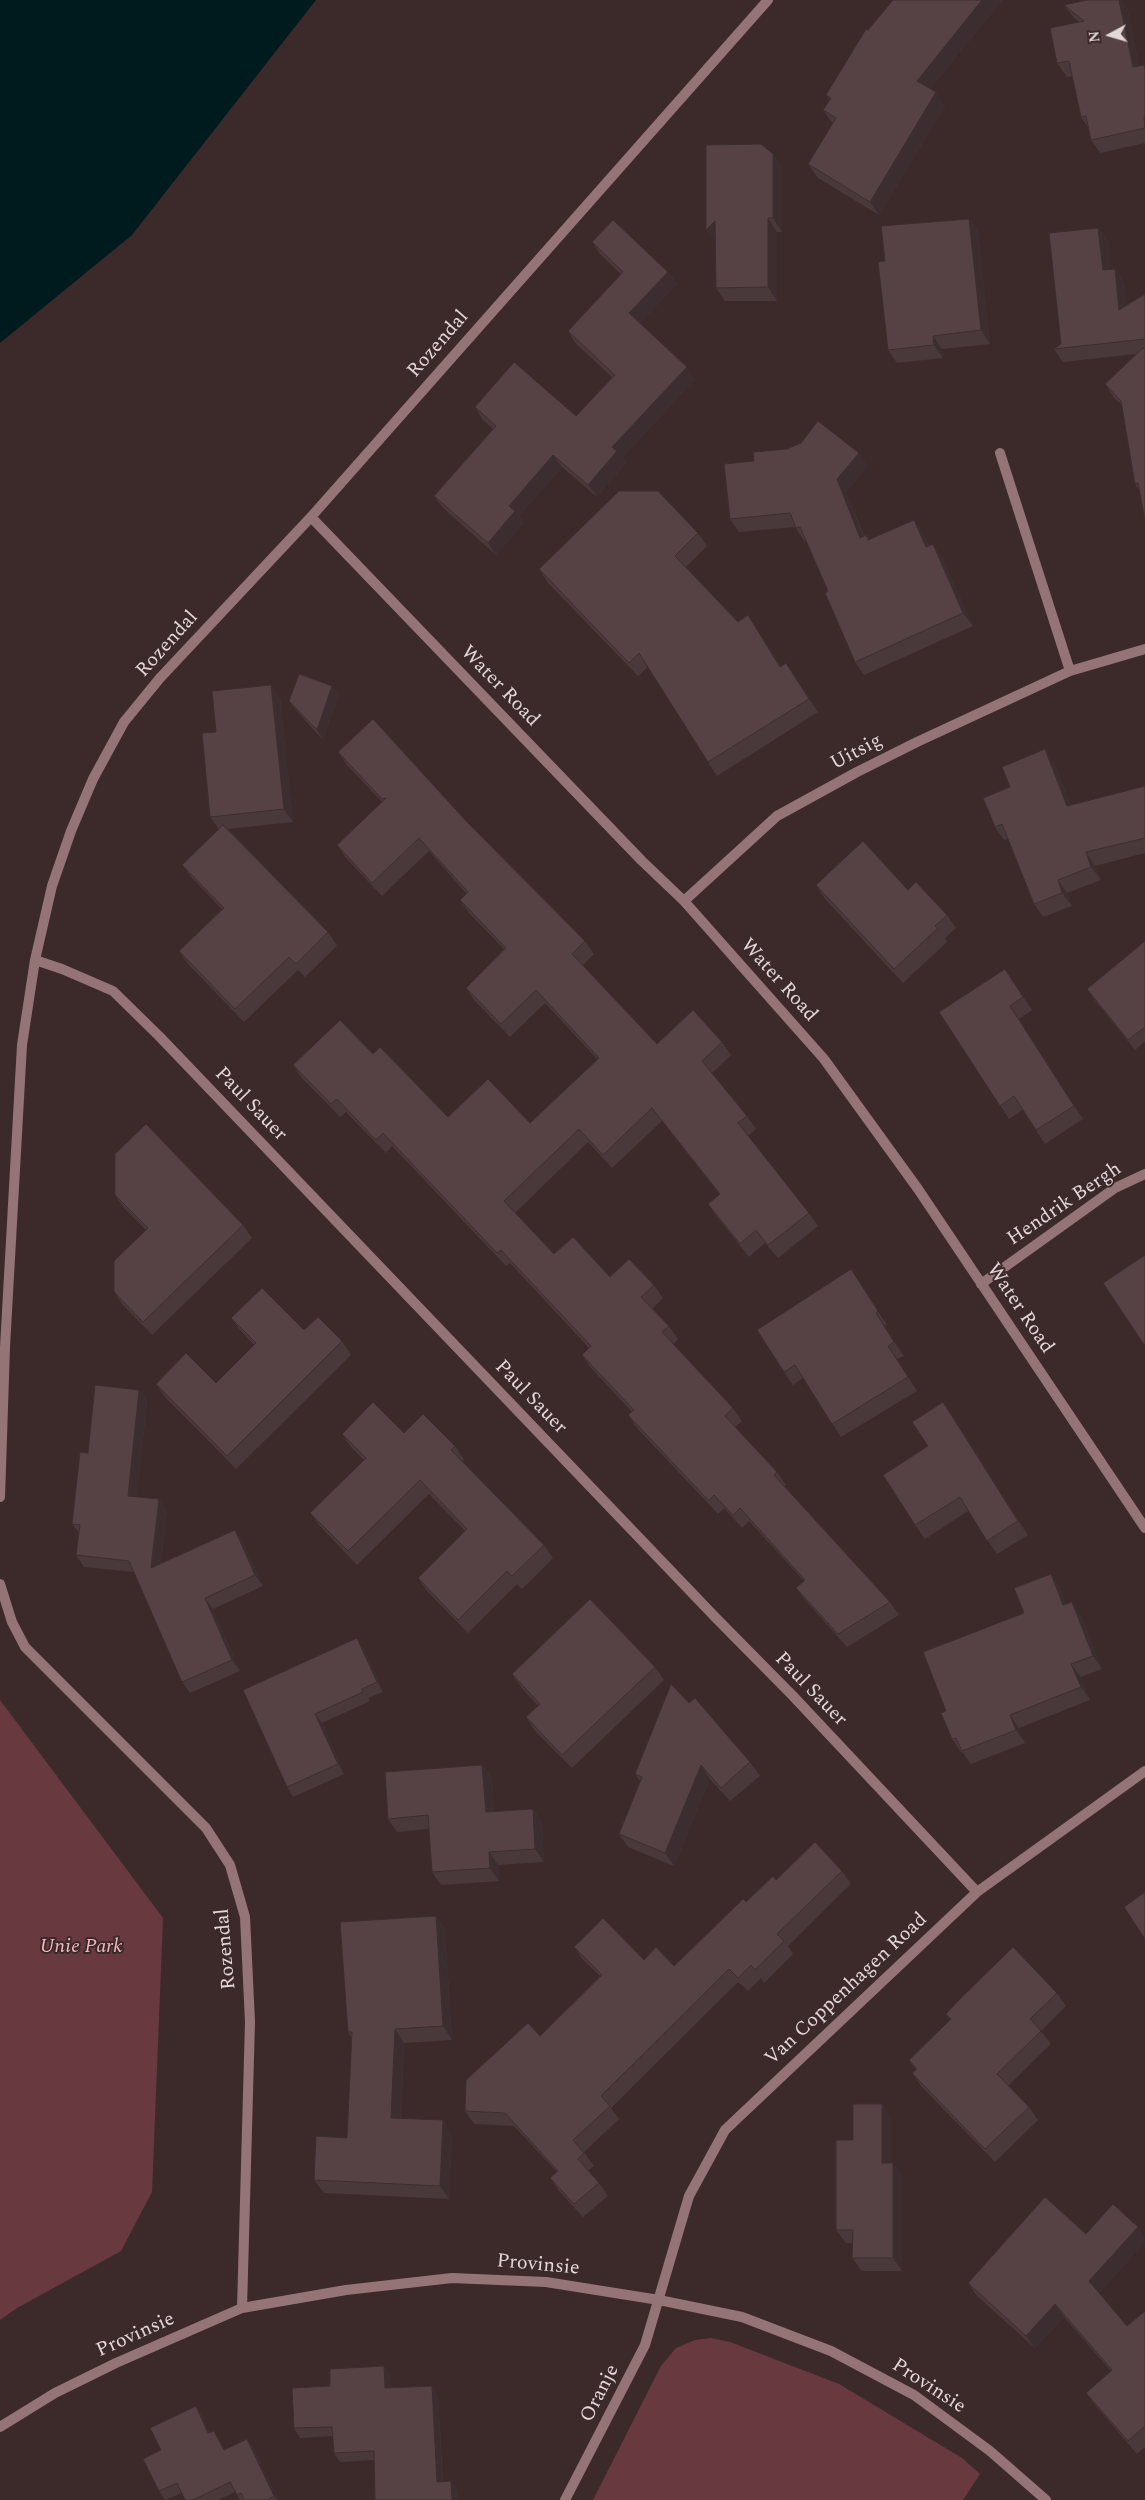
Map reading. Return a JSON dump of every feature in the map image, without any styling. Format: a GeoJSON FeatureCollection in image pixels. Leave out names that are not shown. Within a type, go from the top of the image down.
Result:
{"type":"FeatureCollection","features":[{"type":"Feature","properties":{"kind":"street","name":"Rozendal"},"geometry":{"type":"LineString","coordinates":[[0,1497],[5,1347],[22,1045],[35,960],[52,886],[71,831],[93,779],[124,722],[160,678],[311,517],[768,0]]}},
{"type":"Feature","properties":{"kind":"street"},"geometry":{"type":"LineString","coordinates":[[1000,453],[1070,672]]}},
{"type":"Feature","properties":{"kind":"street","name":"Water Road"},"geometry":{"type":"LineString","coordinates":[[311,517],[642,861],[684,901],[824,1059],[918,1189],[1145,1528]]}},
{"type":"Feature","properties":{"kind":"street","name":"Uitsig"},"geometry":{"type":"LineString","coordinates":[[684,901],[777,816],[917,742],[1070,672],[1145,650]]}},
{"type":"Feature","properties":{"kind":"street","name":"Paul Sauer"},"geometry":{"type":"LineString","coordinates":[[35,960],[113,990],[265,1145],[709,1611],[793,1696],[977,1892]]}},
{"type":"Feature","properties":{"kind":"street","name":"Hendrik Bergh"},"geometry":{"type":"LineString","coordinates":[[981,1284],[1115,1188],[1145,1174]]}},
{"type":"Feature","properties":{"kind":"street","name":"Rozendal"},"geometry":{"type":"LineString","coordinates":[[0,1584],[12,1622],[25,1647],[206,1828],[230,1865],[246,1917],[250,2022],[242,2308]]}},
{"type":"Feature","properties":{"kind":"street","name":"Van Coppenhagen Road"},"geometry":{"type":"LineString","coordinates":[[659,2300],[689,2196],[725,2130],[977,1892],[1145,1771]]}},
{"type":"Feature","properties":{"kind":"street","name":"Provinsie"},"geometry":{"type":"LineString","coordinates":[[0,2427],[55,2393],[116,2362],[242,2308],[346,2290],[452,2278],[546,2282],[659,2300],[742,2317],[831,2351],[914,2395],[990,2451],[1046,2500]]}},
{"type":"Feature","properties":{"kind":"street","name":"Oranje"},"geometry":{"type":"LineString","coordinates":[[566,2500],[645,2345],[659,2300]]}},
{"type":"Feature","properties":{"kind":"green space","name":"Unie Park"},"geometry":{"type":"Polygon","coordinates":[[[0,1700],[163,1918],[152,2192],[121,2251],[17,2308],[0,2320],[0,1700]]]}},
{"type":"Feature","properties":{"kind":"green space"},"geometry":{"type":"Polygon","coordinates":[[[711,2338],[730,2342],[839,2384],[962,2458],[980,2474],[963,2500],[593,2500],[661,2366],[676,2348],[695,2340],[711,2338]]]}},
{"type":"Feature","properties":{"kind":"water"},"geometry":{"type":"Polygon","coordinates":[[[0,0],[316,0],[132,235],[0,343],[0,0]]]}},
{"type":"Feature","properties":{"kind":"building"},"geometry":{"type":"Polygon","coordinates":[[[893,0],[982,0],[917,81],[936,92],[870,202],[808,164],[836,118],[823,110],[831,98],[826,95],[866,29],[868,30],[893,0]]]}},
{"type":"Feature","properties":{"kind":"building"},"geometry":{"type":"Polygon","coordinates":[[[1087,0],[1119,0],[1133,67],[1144,65],[1145,69],[1145,128],[1091,140],[1086,116],[1081,117],[1069,61],[1057,63],[1050,28],[1084,21],[1064,5],[1087,0]]]}},
{"type":"Feature","properties":{"kind":"building"},"geometry":{"type":"Polygon","coordinates":[[[761,144],[773,154],[773,218],[768,218],[768,287],[716,288],[715,221],[706,230],[706,145],[761,144]]]}},
{"type":"Feature","properties":{"kind":"building"},"geometry":{"type":"Polygon","coordinates":[[[969,219],[981,330],[933,336],[934,345],[888,350],[878,262],[885,261],[881,226],[969,219]]]}},
{"type":"Feature","properties":{"kind":"building"},"geometry":{"type":"Polygon","coordinates":[[[613,220],[668,272],[629,313],[687,367],[612,447],[617,451],[588,485],[553,455],[509,506],[515,511],[488,543],[434,496],[496,426],[475,407],[514,362],[576,416],[615,375],[568,331],[623,272],[592,242],[613,220]]]}},
{"type":"Feature","properties":{"kind":"building"},"geometry":{"type":"Polygon","coordinates":[[[1098,228],[1103,270],[1115,269],[1119,310],[1145,294],[1145,339],[1054,349],[1061,344],[1049,233],[1098,228]]]}},
{"type":"Feature","properties":{"kind":"building"},"geometry":{"type":"Polygon","coordinates":[[[1143,348],[1145,350],[1145,520],[1138,483],[1135,484],[1121,401],[1105,384],[1143,348]]]}},
{"type":"Feature","properties":{"kind":"building"},"geometry":{"type":"Polygon","coordinates":[[[818,421],[859,453],[837,479],[860,538],[866,535],[868,540],[914,520],[926,547],[933,544],[963,613],[855,662],[825,593],[828,591],[800,527],[796,528],[790,513],[730,519],[724,464],[754,461],[753,452],[787,449],[801,443],[818,421]]]}},
{"type":"Feature","properties":{"kind":"building"},"geometry":{"type":"Polygon","coordinates":[[[619,491],[658,491],[698,533],[675,556],[738,622],[748,615],[780,667],[786,663],[809,699],[708,762],[639,653],[629,663],[539,569],[619,491]]]}},
{"type":"Feature","properties":{"kind":"building"},"geometry":{"type":"Polygon","coordinates":[[[299,674],[332,686],[317,730],[289,701],[299,674]]]}},
{"type":"Feature","properties":{"kind":"building"},"geometry":{"type":"Polygon","coordinates":[[[271,685],[284,809],[210,817],[202,733],[216,732],[212,691],[271,685]]]}},
{"type":"Feature","properties":{"kind":"building"},"geometry":{"type":"Polygon","coordinates":[[[373,719],[467,822],[585,941],[572,954],[657,1044],[693,1010],[722,1042],[702,1061],[747,1116],[738,1123],[809,1213],[768,1245],[756,1230],[740,1244],[708,1204],[720,1194],[652,1108],[603,1155],[579,1129],[504,1201],[554,1254],[573,1237],[610,1277],[629,1259],[654,1285],[641,1297],[669,1326],[662,1332],[733,1408],[725,1416],[777,1472],[774,1475],[890,1602],[838,1634],[796,1588],[805,1580],[740,1508],[733,1515],[714,1495],[709,1501],[628,1415],[634,1410],[582,1355],[591,1346],[501,1250],[497,1253],[383,1133],[376,1140],[337,1099],[331,1104],[293,1065],[340,1020],[373,1054],[380,1047],[448,1117],[488,1079],[530,1123],[599,1058],[536,990],[501,1024],[466,988],[506,948],[460,900],[468,892],[419,838],[372,883],[337,845],[386,798],[382,799],[338,752],[373,719]]]}},
{"type":"Feature","properties":{"kind":"building"},"geometry":{"type":"Polygon","coordinates":[[[1045,749],[1067,806],[1145,786],[1145,838],[1086,852],[1091,867],[1058,880],[1062,893],[1034,904],[1002,824],[995,827],[983,798],[1010,787],[1002,767],[1045,749]]]}},
{"type":"Feature","properties":{"kind":"building"},"geometry":{"type":"Polygon","coordinates":[[[223,825],[328,932],[296,964],[289,957],[235,1009],[179,951],[224,908],[182,865],[223,825]]]}},
{"type":"Feature","properties":{"kind":"building"},"geometry":{"type":"Polygon","coordinates":[[[863,841],[908,890],[916,882],[947,915],[935,926],[938,928],[894,969],[816,885],[863,841]]]}},
{"type":"Feature","properties":{"kind":"building"},"geometry":{"type":"Polygon","coordinates":[[[1145,941],[1145,1027],[1128,1040],[1087,989],[1145,941]]]}},
{"type":"Feature","properties":{"kind":"building"},"geometry":{"type":"Polygon","coordinates":[[[1005,969],[1023,997],[1010,1006],[1074,1106],[1036,1130],[1014,1096],[1000,1106],[939,1012],[1005,969]]]}},
{"type":"Feature","properties":{"kind":"building"},"geometry":{"type":"Polygon","coordinates":[[[146,1124],[243,1225],[143,1322],[114,1292],[114,1261],[148,1228],[115,1195],[115,1154],[146,1124]]]}},
{"type":"Feature","properties":{"kind":"building"},"geometry":{"type":"Polygon","coordinates":[[[1145,1255],[1145,1346],[1103,1283],[1145,1255]]]}},
{"type":"Feature","properties":{"kind":"building"},"geometry":{"type":"Polygon","coordinates":[[[851,1269],[878,1311],[876,1313],[894,1342],[888,1346],[908,1377],[832,1424],[795,1365],[784,1372],[757,1330],[851,1269]]]}},
{"type":"Feature","properties":{"kind":"building"},"geometry":{"type":"Polygon","coordinates":[[[262,1288],[304,1330],[318,1317],[342,1341],[227,1456],[156,1384],[186,1353],[216,1383],[256,1343],[231,1318],[262,1288]]]}},
{"type":"Feature","properties":{"kind":"building"},"geometry":{"type":"Polygon","coordinates":[[[95,1385],[139,1390],[128,1496],[159,1499],[151,1568],[235,1530],[255,1575],[205,1598],[232,1660],[182,1682],[129,1561],[76,1555],[80,1525],[72,1524],[80,1452],[88,1453],[95,1385]]]}},
{"type":"Feature","properties":{"kind":"building"},"geometry":{"type":"Polygon","coordinates":[[[373,1402],[404,1433],[423,1414],[455,1446],[451,1450],[544,1545],[512,1576],[507,1571],[458,1620],[418,1578],[467,1529],[420,1480],[348,1551],[310,1513],[366,1458],[342,1434],[373,1402]]]}},
{"type":"Feature","properties":{"kind":"building"},"geometry":{"type":"Polygon","coordinates":[[[943,1402],[1018,1521],[987,1541],[960,1497],[915,1525],[883,1475],[928,1446],[912,1422],[943,1402]]]}},
{"type":"Feature","properties":{"kind":"building"},"geometry":{"type":"Polygon","coordinates":[[[1051,1574],[1063,1605],[1072,1602],[1093,1656],[1071,1664],[1081,1687],[1010,1715],[1016,1730],[962,1751],[956,1738],[952,1739],[941,1713],[946,1711],[923,1652],[1024,1613],[1014,1588],[1051,1574]]]}},
{"type":"Feature","properties":{"kind":"building"},"geometry":{"type":"Polygon","coordinates":[[[590,1599],[655,1667],[562,1755],[526,1717],[540,1704],[512,1674],[590,1599]]]}},
{"type":"Feature","properties":{"kind":"building"},"geometry":{"type":"Polygon","coordinates":[[[357,1638],[377,1682],[362,1689],[363,1692],[315,1714],[338,1764],[287,1787],[243,1690],[357,1638]]]}},
{"type":"Feature","properties":{"kind":"building"},"geometry":{"type":"Polygon","coordinates":[[[671,1684],[689,1703],[695,1698],[750,1762],[721,1788],[701,1765],[665,1853],[619,1834],[642,1777],[635,1774],[671,1684]]]}},
{"type":"Feature","properties":{"kind":"building"},"geometry":{"type":"Polygon","coordinates":[[[482,1765],[486,1812],[533,1809],[535,1849],[489,1852],[490,1868],[432,1872],[428,1815],[388,1819],[385,1772],[482,1765]]]}},
{"type":"Feature","properties":{"kind":"building"},"geometry":{"type":"Polygon","coordinates":[[[815,1842],[842,1871],[777,1934],[784,1941],[755,1970],[751,1965],[738,1978],[729,1969],[601,2096],[610,2106],[573,2140],[584,2153],[578,2159],[599,2183],[574,2204],[550,2178],[558,2171],[505,2113],[465,2111],[466,2080],[528,2023],[540,2036],[602,1975],[574,1947],[603,1918],[644,1960],[656,1947],[674,1966],[743,1899],[746,1902],[773,1876],[776,1880],[815,1842]]]}},
{"type":"Feature","properties":{"kind":"building"},"geometry":{"type":"Polygon","coordinates":[[[1145,1892],[1145,1939],[1124,1907],[1145,1892]]]}},
{"type":"Feature","properties":{"kind":"building"},"geometry":{"type":"Polygon","coordinates":[[[436,1916],[443,2026],[395,2029],[391,2118],[443,2120],[440,2186],[314,2180],[316,2136],[347,2138],[352,2032],[348,2032],[340,1922],[436,1916]]]}},
{"type":"Feature","properties":{"kind":"building"},"geometry":{"type":"Polygon","coordinates":[[[1013,1947],[1057,1993],[1030,2019],[1041,2031],[997,2074],[1029,2107],[985,2149],[912,2073],[917,2069],[909,2060],[951,2019],[946,2014],[957,2002],[1013,1947]]]}},
{"type":"Feature","properties":{"kind":"building"},"geometry":{"type":"Polygon","coordinates":[[[853,2104],[882,2104],[882,2163],[893,2163],[893,2258],[852,2258],[853,2230],[836,2230],[836,2140],[853,2140],[853,2104]]]}},
{"type":"Feature","properties":{"kind":"building"},"geometry":{"type":"Polygon","coordinates":[[[1045,2197],[1086,2234],[1113,2204],[1138,2227],[1089,2281],[1127,2326],[1145,2311],[1145,2426],[1128,2441],[1086,2393],[1112,2370],[1055,2304],[1026,2336],[968,2283],[1045,2197]]]}},
{"type":"Feature","properties":{"kind":"building"},"geometry":{"type":"Polygon","coordinates":[[[384,2366],[385,2388],[432,2386],[437,2482],[451,2481],[452,2500],[375,2500],[374,2451],[334,2453],[332,2427],[294,2428],[292,2388],[330,2386],[330,2369],[384,2366]]]}},
{"type":"Feature","properties":{"kind":"building"},"geometry":{"type":"Polygon","coordinates":[[[196,2406],[208,2433],[214,2431],[224,2450],[247,2439],[274,2496],[267,2500],[244,2500],[241,2493],[237,2495],[230,2482],[193,2500],[185,2500],[177,2483],[159,2491],[143,2459],[161,2450],[150,2428],[196,2406]]]}}]}
